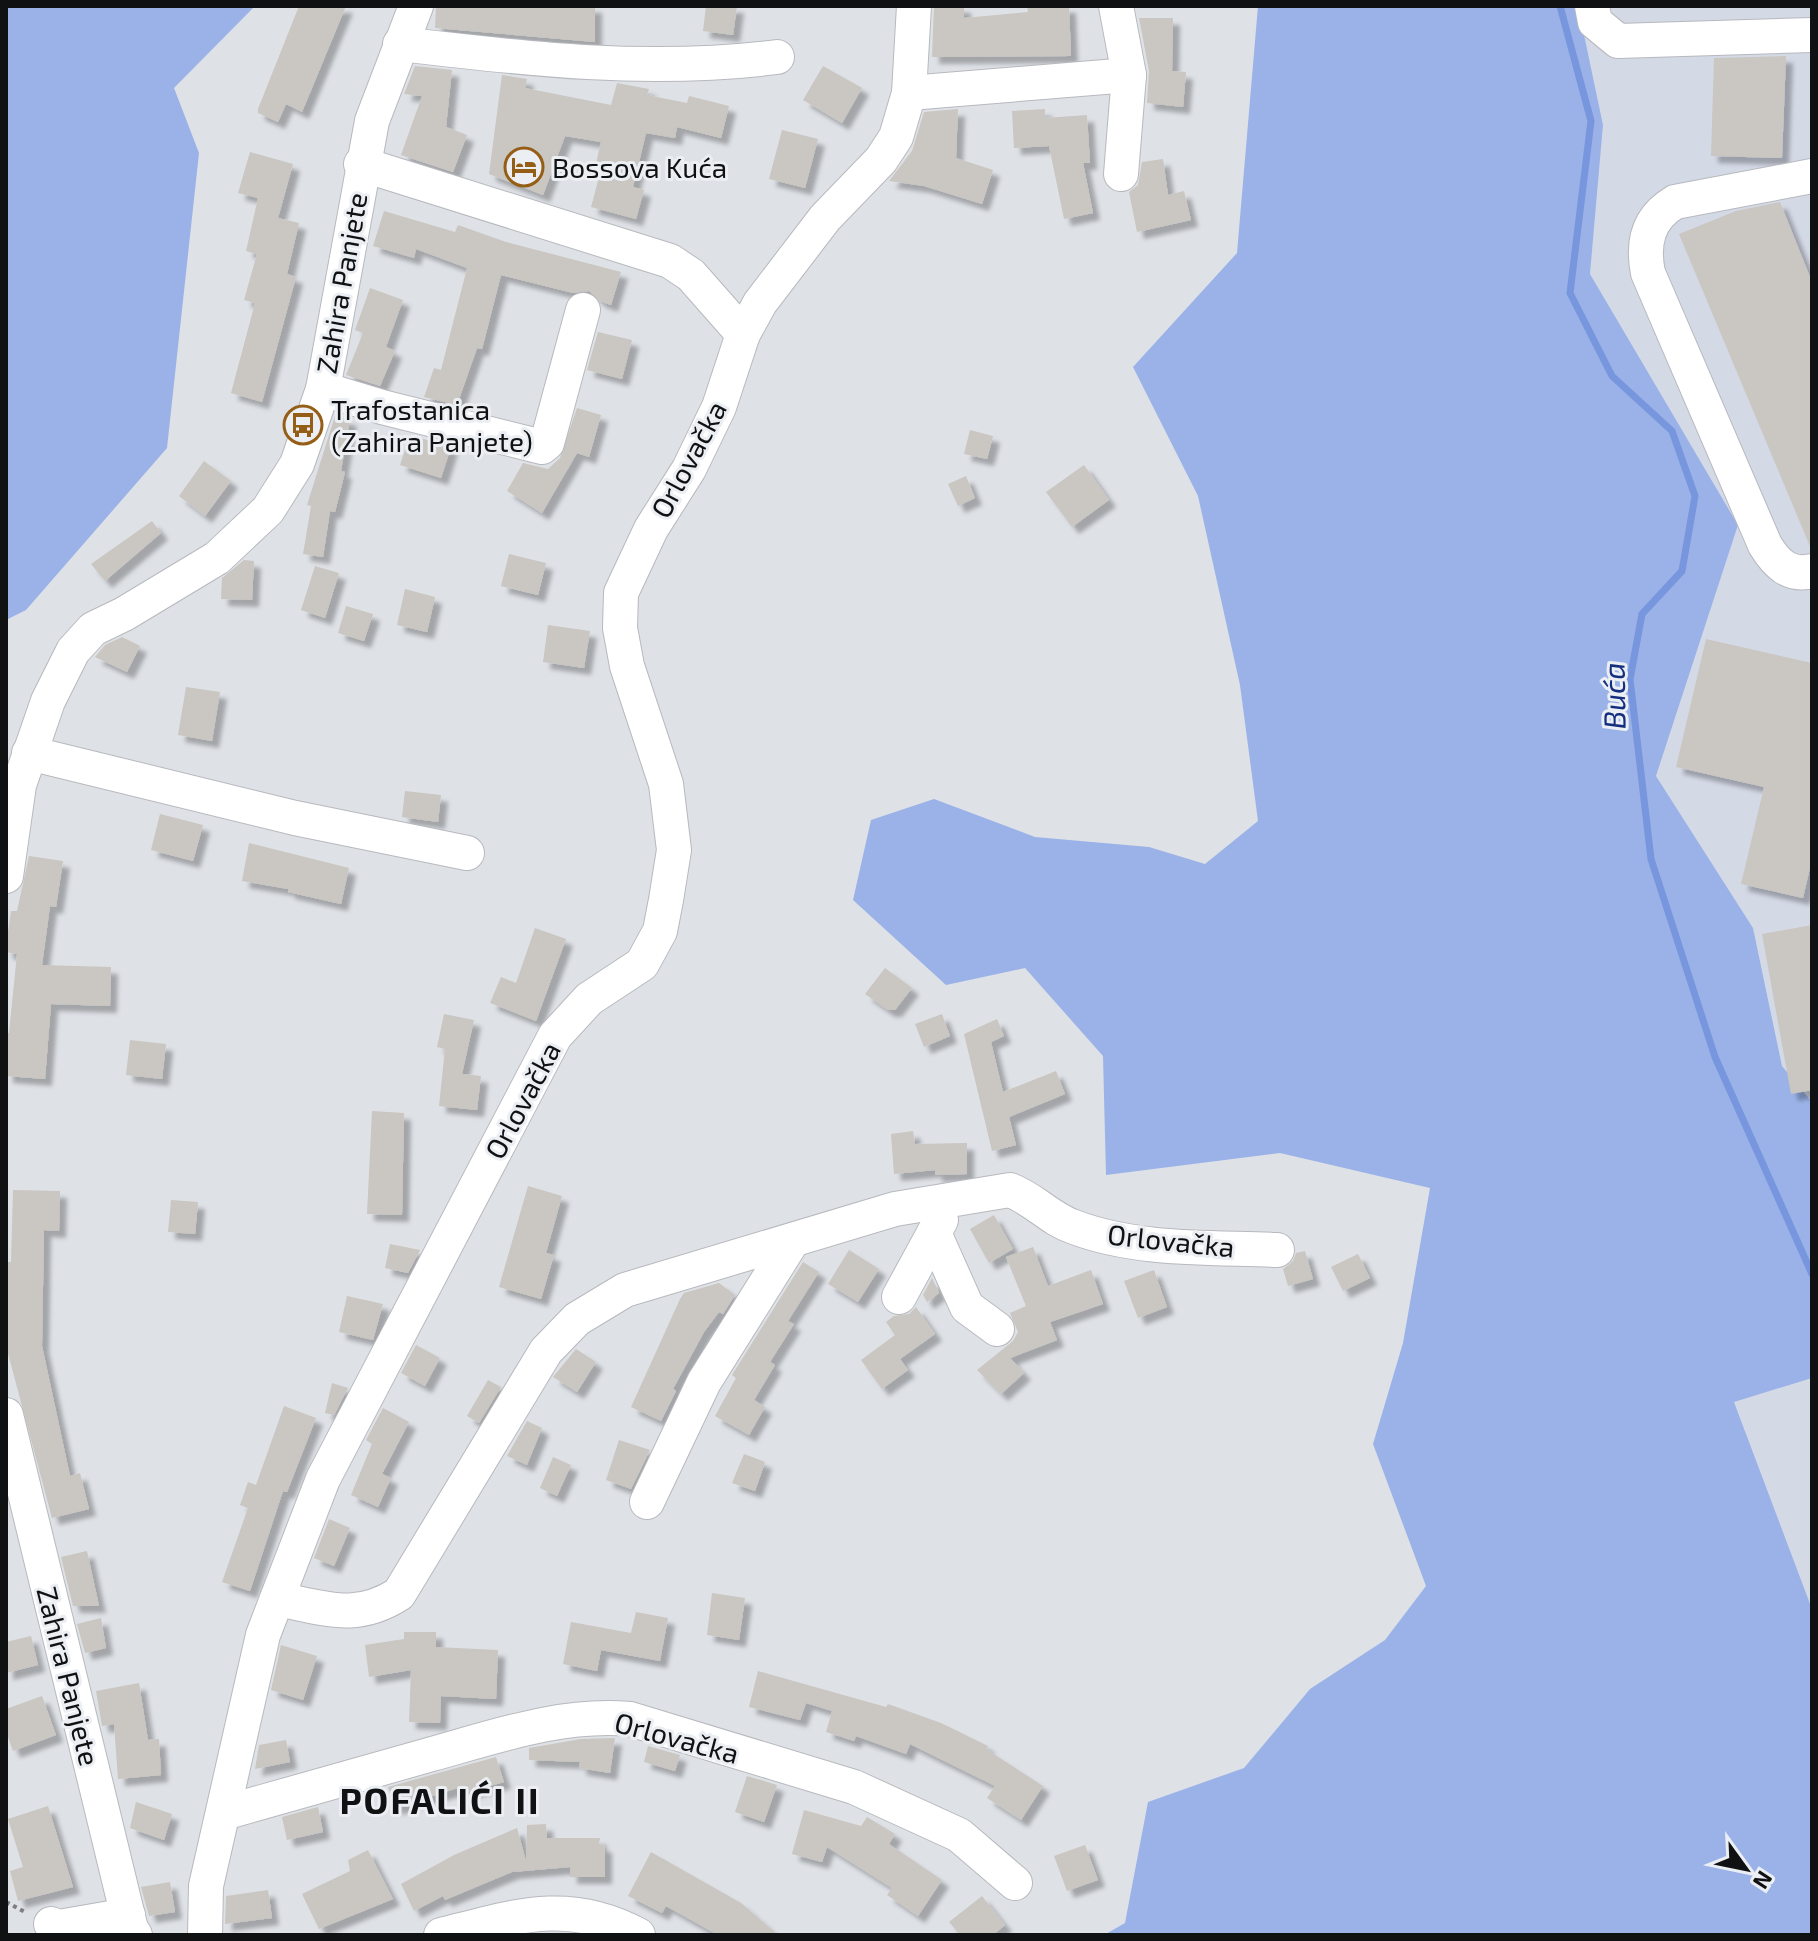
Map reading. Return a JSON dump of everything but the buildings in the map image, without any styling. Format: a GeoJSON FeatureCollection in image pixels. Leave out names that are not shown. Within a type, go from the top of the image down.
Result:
{"type":"FeatureCollection","features":[{"type":"Feature","properties":{"kind":"street","name":"Zahira Panjete"},"geometry":{"type":"LineString","coordinates":[[6,876],[19,785],[48,701],[73,651],[93,629],[217,558],[268,510],[297,464],[323,389],[344,288],[361,164],[372,121],[416,6]]}},
{"type":"Feature","properties":{"kind":"street","name":"Orlovačka"},"geometry":{"type":"LineString","coordinates":[[205,1935],[206,1886],[263,1635],[323,1479],[555,1036],[589,999],[642,964],[660,931],[674,850],[666,784],[627,666],[620,628],[621,593],[651,529],[689,469],[719,407],[743,334],[760,303],[825,218],[881,160],[896,137],[909,93],[914,6]]}},
{"type":"Feature","properties":{"kind":"street"},"geometry":{"type":"LineString","coordinates":[[1116,6],[1129,75],[1121,174]]}},
{"type":"Feature","properties":{"kind":"street"},"geometry":{"type":"LineString","coordinates":[[1592,6],[1595,22],[1618,41],[1812,35]]}},
{"type":"Feature","properties":{"kind":"street"},"geometry":{"type":"LineString","coordinates":[[400,44],[611,64],[708,66],[777,57]]}},
{"type":"Feature","properties":{"kind":"street"},"geometry":{"type":"LineString","coordinates":[[909,93],[1129,75]]}},
{"type":"Feature","properties":{"kind":"street"},"geometry":{"type":"LineString","coordinates":[[361,164],[670,261],[691,275],[743,334]]}},
{"type":"Feature","properties":{"kind":"street"},"geometry":{"type":"LineString","coordinates":[[1812,176],[1675,202],[1660,211],[1651,224],[1645,258],[1648,273],[1765,545],[1783,567],[1795,572],[1812,571]]}},
{"type":"Feature","properties":{"kind":"street"},"geometry":{"type":"LineString","coordinates":[[323,389],[542,447],[547,443],[583,310]]}},
{"type":"Feature","properties":{"kind":"street"},"geometry":{"type":"LineString","coordinates":[[29,753],[295,818],[467,853]]}},
{"type":"Feature","properties":{"kind":"street","name":"Orlovačka"},"geometry":{"type":"LineString","coordinates":[[277,1599],[348,1613],[375,1609],[399,1594],[546,1351],[577,1319],[625,1290],[895,1209],[1010,1190],[1028,1197],[1057,1219],[1076,1228],[1156,1245],[1277,1250]]}},
{"type":"Feature","properties":{"kind":"street"},"geometry":{"type":"LineString","coordinates":[[899,1297],[950,1202]]}},
{"type":"Feature","properties":{"kind":"street"},"geometry":{"type":"LineString","coordinates":[[934,1233],[967,1307],[997,1329]]}},
{"type":"Feature","properties":{"kind":"street"},"geometry":{"type":"LineString","coordinates":[[647,1502],[704,1382],[793,1240]]}},
{"type":"Feature","properties":{"kind":"street","name":"Zahira Panjete"},"geometry":{"type":"LineString","coordinates":[[6,1415],[132,1925]]}},
{"type":"Feature","properties":{"kind":"street","name":"Orlovačka"},"geometry":{"type":"LineString","coordinates":[[224,1813],[564,1719],[595,1716],[630,1719],[854,1787],[959,1835],[1015,1883]]}},
{"type":"Feature","properties":{"kind":"street"},"geometry":{"type":"LineString","coordinates":[[441,1935],[553,1911],[611,1922],[638,1935]]}},
{"type":"Feature","properties":{"kind":"street"},"geometry":{"type":"LineString","coordinates":[[51,1924],[59,1927],[132,1925]]}},
{"type":"Feature","properties":{"kind":"shaded area"},"geometry":{"type":"Polygon","coordinates":[[[6,6],[255,6],[174,88],[199,153],[167,448],[26,610],[6,620],[6,6]]]}},
{"type":"Feature","properties":{"kind":"shaded area"},"geometry":{"type":"Polygon","coordinates":[[[1258,6],[1578,6],[1603,125],[1590,274],[1738,525],[1656,776],[1753,928],[1782,1066],[1812,1102],[1812,1378],[1734,1402],[1812,1609],[1812,1935],[1104,1935],[1125,1923],[1148,1802],[1244,1768],[1310,1689],[1385,1640],[1426,1586],[1373,1444],[1403,1343],[1430,1188],[1280,1153],[1106,1175],[1103,1056],[1025,968],[946,985],[853,900],[871,820],[934,799],[1035,837],[1149,847],[1205,864],[1258,821],[1240,685],[1198,496],[1133,367],[1237,253],[1258,6]]]}},
{"type":"Feature","properties":{"kind":"shaded area"},"geometry":{"type":"Polygon","coordinates":[[[1578,6],[1812,6],[1812,1102],[1782,1066],[1753,928],[1656,776],[1738,525],[1590,274],[1603,125],[1578,6]]]}},
{"type":"Feature","properties":{"kind":"shaded area"},"geometry":{"type":"Polygon","coordinates":[[[1812,1378],[1812,1609],[1734,1401],[1812,1378]]]}},
{"type":"Feature","properties":{"kind":"waterway","name":"Buća"},"geometry":{"type":"LineString","coordinates":[[1560,6],[1591,121],[1570,293],[1612,376],[1672,431],[1695,496],[1682,571],[1642,614],[1630,679],[1651,859],[1715,1057],[1812,1274]]}},
{"type":"Feature","properties":{"kind":"place","name":"Bossova Kuća"},"geometry":{"type":"Point","coordinates":[524,167]}},
{"type":"Feature","properties":{"kind":"place","name":"Trafostanica (Zahira Panjete)"},"geometry":{"type":"Point","coordinates":[303,425]}},
{"type":"Feature","properties":{"kind":"district","name":"POFALIĆI II"},"geometry":{"type":"Point","coordinates":[440,1799]}}]}
